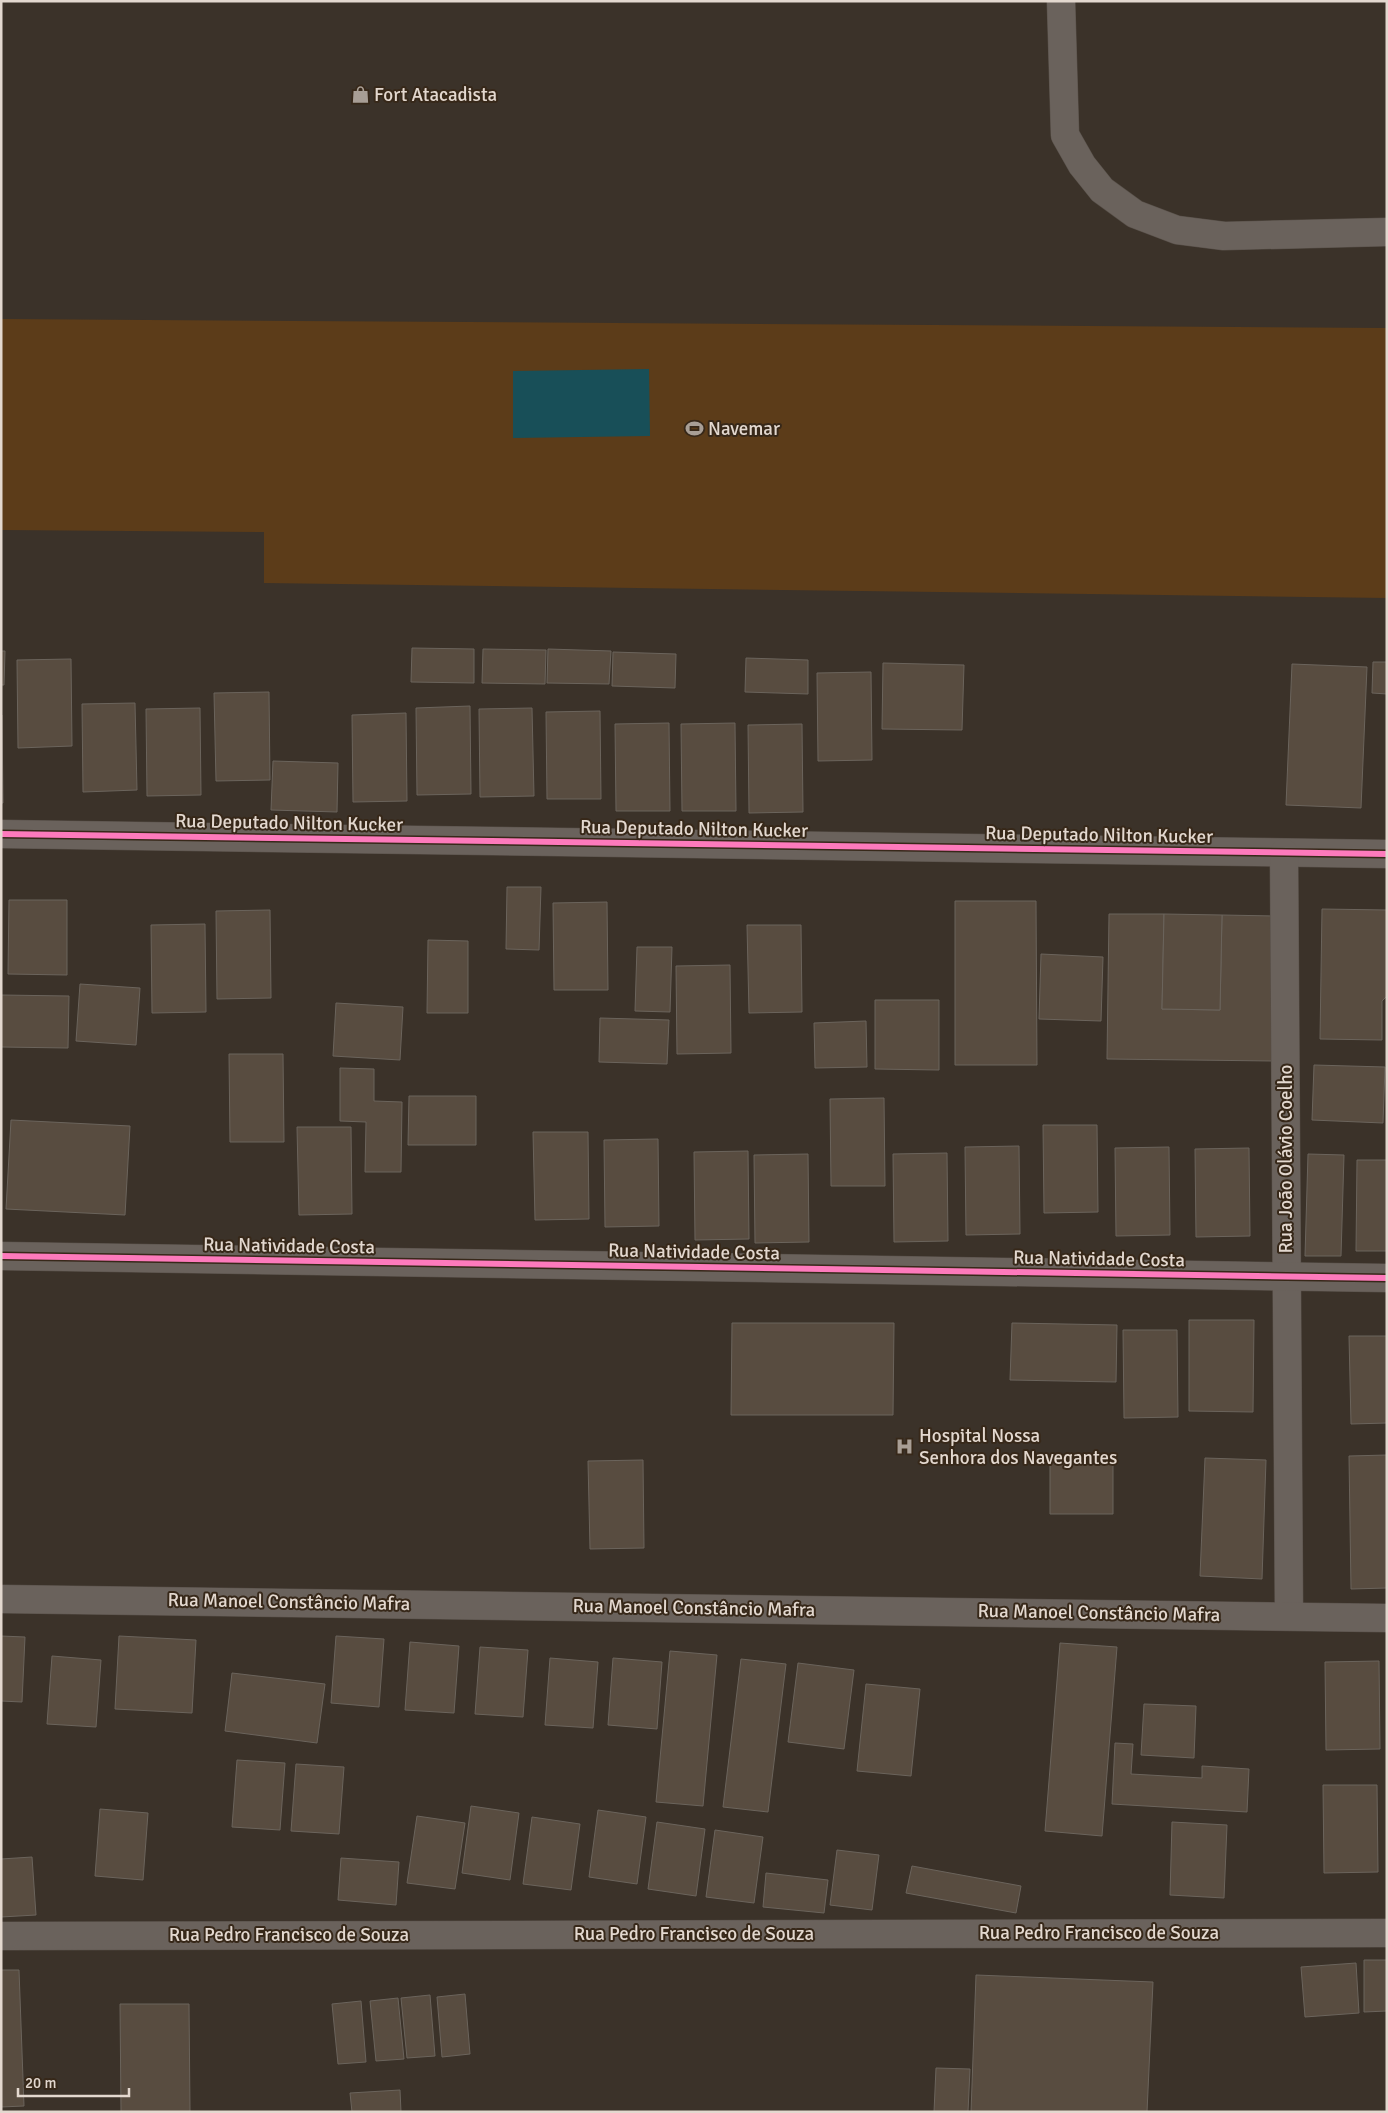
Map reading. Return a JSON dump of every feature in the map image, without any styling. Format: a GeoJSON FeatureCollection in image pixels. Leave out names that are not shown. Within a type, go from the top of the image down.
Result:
{"type":"FeatureCollection","features":[{"type":"Feature","properties":{"kind":"street"},"geometry":{"type":"LineString","coordinates":[[1061,1],[1065,135],[1082,164],[1102,190],[1135,214],[1177,230],[1224,236],[1387,232]]}},
{"type":"Feature","properties":{"kind":"street","name":"Rua Deputado Nilton Kucker"},"geometry":{"type":"LineString","coordinates":[[1,834],[1387,854]]}},
{"type":"Feature","properties":{"kind":"street","name":"Rua João Olávio Coelho"},"geometry":{"type":"LineString","coordinates":[[1284,853],[1289,1616]]}},
{"type":"Feature","properties":{"kind":"street","name":"Rua Natividade Costa"},"geometry":{"type":"LineString","coordinates":[[1,1256],[1387,1278]]}},
{"type":"Feature","properties":{"kind":"street","name":"Rua Manoel Constâncio Mafra"},"geometry":{"type":"LineString","coordinates":[[1,1598],[1387,1618]]}},
{"type":"Feature","properties":{"kind":"street","name":"Rua Pedro Francisco de Souza"},"geometry":{"type":"LineString","coordinates":[[1,1936],[1387,1933]]}},
{"type":"Feature","properties":{"kind":"shaded area","name":"Navemar"},"geometry":{"type":"Polygon","coordinates":[[[1,319],[1387,328],[1387,598],[264,583],[264,532],[1,530],[1,319]]]}},
{"type":"Feature","properties":{"kind":"water"},"geometry":{"type":"Polygon","coordinates":[[[649,369],[650,436],[513,438],[513,371],[649,369]]]}},
{"type":"Feature","properties":{"kind":"building"},"geometry":{"type":"Polygon","coordinates":[[[412,648],[474,649],[474,683],[411,682],[412,648]]]}},
{"type":"Feature","properties":{"kind":"building"},"geometry":{"type":"Polygon","coordinates":[[[483,649],[546,650],[545,684],[482,683],[483,649]]]}},
{"type":"Feature","properties":{"kind":"building"},"geometry":{"type":"Polygon","coordinates":[[[548,649],[611,651],[609,684],[547,683],[548,649]]]}},
{"type":"Feature","properties":{"kind":"building"},"geometry":{"type":"Polygon","coordinates":[[[1,651],[5,651],[4,685],[1,685],[1,651]]]}},
{"type":"Feature","properties":{"kind":"building"},"geometry":{"type":"Polygon","coordinates":[[[613,652],[676,654],[675,688],[612,686],[613,652]]]}},
{"type":"Feature","properties":{"kind":"building"},"geometry":{"type":"Polygon","coordinates":[[[746,658],[808,660],[808,694],[745,692],[746,658]]]}},
{"type":"Feature","properties":{"kind":"building"},"geometry":{"type":"Polygon","coordinates":[[[71,659],[72,746],[18,748],[17,660],[71,659]]]}},
{"type":"Feature","properties":{"kind":"building"},"geometry":{"type":"Polygon","coordinates":[[[1373,662],[1387,662],[1387,694],[1372,693],[1373,662]]]}},
{"type":"Feature","properties":{"kind":"building"},"geometry":{"type":"Polygon","coordinates":[[[883,663],[964,665],[962,730],[882,729],[883,663]]]}},
{"type":"Feature","properties":{"kind":"building"},"geometry":{"type":"Polygon","coordinates":[[[1292,664],[1367,667],[1361,808],[1286,805],[1292,664]]]}},
{"type":"Feature","properties":{"kind":"building"},"geometry":{"type":"Polygon","coordinates":[[[871,672],[872,760],[818,761],[817,673],[871,672]]]}},
{"type":"Feature","properties":{"kind":"building"},"geometry":{"type":"Polygon","coordinates":[[[269,692],[270,780],[216,781],[214,693],[269,692]]]}},
{"type":"Feature","properties":{"kind":"building"},"geometry":{"type":"Polygon","coordinates":[[[135,703],[137,790],[83,792],[82,704],[135,703]]]}},
{"type":"Feature","properties":{"kind":"building"},"geometry":{"type":"Polygon","coordinates":[[[470,706],[471,794],[417,795],[416,708],[470,706]]]}},
{"type":"Feature","properties":{"kind":"building"},"geometry":{"type":"Polygon","coordinates":[[[200,708],[201,795],[147,796],[146,709],[200,708]]]}},
{"type":"Feature","properties":{"kind":"building"},"geometry":{"type":"Polygon","coordinates":[[[532,708],[534,796],[480,797],[479,709],[532,708]]]}},
{"type":"Feature","properties":{"kind":"building"},"geometry":{"type":"Polygon","coordinates":[[[600,711],[601,799],[547,799],[546,712],[600,711]]]}},
{"type":"Feature","properties":{"kind":"building"},"geometry":{"type":"Polygon","coordinates":[[[406,713],[407,801],[353,802],[352,715],[406,713]]]}},
{"type":"Feature","properties":{"kind":"building"},"geometry":{"type":"Polygon","coordinates":[[[1,715],[3,803],[1,803],[1,715]]]}},
{"type":"Feature","properties":{"kind":"building"},"geometry":{"type":"Polygon","coordinates":[[[669,723],[670,811],[616,811],[615,724],[669,723]]]}},
{"type":"Feature","properties":{"kind":"building"},"geometry":{"type":"Polygon","coordinates":[[[735,723],[736,811],[682,811],[681,724],[735,723]]]}},
{"type":"Feature","properties":{"kind":"building"},"geometry":{"type":"Polygon","coordinates":[[[802,724],[803,812],[749,813],[748,725],[802,724]]]}},
{"type":"Feature","properties":{"kind":"building"},"geometry":{"type":"Polygon","coordinates":[[[273,761],[338,763],[337,812],[271,810],[273,761]]]}},
{"type":"Feature","properties":{"kind":"building"},"geometry":{"type":"Polygon","coordinates":[[[507,887],[541,887],[539,950],[506,949],[507,887]]]}},
{"type":"Feature","properties":{"kind":"building"},"geometry":{"type":"Polygon","coordinates":[[[9,900],[67,900],[67,975],[8,974],[9,900]]]}},
{"type":"Feature","properties":{"kind":"building"},"geometry":{"type":"Polygon","coordinates":[[[955,901],[1036,901],[1037,1065],[955,1065],[955,901]]]}},
{"type":"Feature","properties":{"kind":"building"},"geometry":{"type":"Polygon","coordinates":[[[607,902],[608,990],[554,990],[553,903],[607,902]]]}},
{"type":"Feature","properties":{"kind":"building"},"geometry":{"type":"Polygon","coordinates":[[[1322,909],[1387,910],[1387,996],[1382,1001],[1382,1040],[1320,1039],[1322,909]]]}},
{"type":"Feature","properties":{"kind":"building"},"geometry":{"type":"Polygon","coordinates":[[[270,910],[271,998],[217,999],[216,911],[270,910]]]}},
{"type":"Feature","properties":{"kind":"building"},"geometry":{"type":"Polygon","coordinates":[[[1109,914],[1164,914],[1162,1009],[1220,1010],[1222,915],[1275,916],[1273,1061],[1107,1059],[1109,914]]]}},
{"type":"Feature","properties":{"kind":"building"},"geometry":{"type":"Polygon","coordinates":[[[1164,914],[1222,915],[1220,1010],[1162,1009],[1164,914]]]}},
{"type":"Feature","properties":{"kind":"building"},"geometry":{"type":"Polygon","coordinates":[[[205,924],[206,1012],[152,1013],[151,925],[205,924]]]}},
{"type":"Feature","properties":{"kind":"building"},"geometry":{"type":"Polygon","coordinates":[[[747,925],[801,925],[802,1012],[749,1013],[747,925]]]}},
{"type":"Feature","properties":{"kind":"building"},"geometry":{"type":"Polygon","coordinates":[[[428,940],[468,941],[468,1013],[427,1013],[428,940]]]}},
{"type":"Feature","properties":{"kind":"building"},"geometry":{"type":"Polygon","coordinates":[[[637,947],[672,947],[670,1012],[635,1011],[637,947]]]}},
{"type":"Feature","properties":{"kind":"building"},"geometry":{"type":"Polygon","coordinates":[[[1041,954],[1103,957],[1101,1021],[1039,1019],[1041,954]]]}},
{"type":"Feature","properties":{"kind":"building"},"geometry":{"type":"Polygon","coordinates":[[[730,965],[731,1053],[677,1054],[676,966],[730,965]]]}},
{"type":"Feature","properties":{"kind":"building"},"geometry":{"type":"Polygon","coordinates":[[[80,984],[140,988],[136,1045],[76,1041],[80,984]]]}},
{"type":"Feature","properties":{"kind":"building"},"geometry":{"type":"Polygon","coordinates":[[[1,995],[69,996],[68,1048],[1,1047],[1,995]]]}},
{"type":"Feature","properties":{"kind":"building"},"geometry":{"type":"Polygon","coordinates":[[[875,1000],[939,1000],[939,1070],[875,1069],[875,1000]]]}},
{"type":"Feature","properties":{"kind":"building"},"geometry":{"type":"Polygon","coordinates":[[[336,1003],[403,1007],[400,1060],[333,1056],[336,1003]]]}},
{"type":"Feature","properties":{"kind":"building"},"geometry":{"type":"Polygon","coordinates":[[[600,1018],[669,1020],[667,1064],[599,1062],[600,1018]]]}},
{"type":"Feature","properties":{"kind":"building"},"geometry":{"type":"Polygon","coordinates":[[[866,1021],[867,1067],[815,1068],[814,1023],[866,1021]]]}},
{"type":"Feature","properties":{"kind":"building"},"geometry":{"type":"Polygon","coordinates":[[[229,1054],[283,1054],[284,1142],[230,1142],[229,1054]]]}},
{"type":"Feature","properties":{"kind":"building"},"geometry":{"type":"Polygon","coordinates":[[[1314,1065],[1385,1067],[1383,1123],[1312,1120],[1314,1065]]]}},
{"type":"Feature","properties":{"kind":"building"},"geometry":{"type":"Polygon","coordinates":[[[340,1068],[374,1069],[374,1101],[402,1102],[401,1172],[365,1172],[366,1122],[340,1121],[340,1068]]]}},
{"type":"Feature","properties":{"kind":"building"},"geometry":{"type":"Polygon","coordinates":[[[409,1096],[476,1096],[476,1145],[408,1145],[409,1096]]]}},
{"type":"Feature","properties":{"kind":"building"},"geometry":{"type":"Polygon","coordinates":[[[884,1098],[885,1186],[831,1186],[830,1099],[884,1098]]]}},
{"type":"Feature","properties":{"kind":"building"},"geometry":{"type":"Polygon","coordinates":[[[11,1120],[130,1126],[125,1215],[6,1209],[11,1120]]]}},
{"type":"Feature","properties":{"kind":"building"},"geometry":{"type":"Polygon","coordinates":[[[1043,1125],[1097,1125],[1098,1212],[1044,1213],[1043,1125]]]}},
{"type":"Feature","properties":{"kind":"building"},"geometry":{"type":"Polygon","coordinates":[[[297,1127],[351,1127],[352,1214],[299,1215],[297,1127]]]}},
{"type":"Feature","properties":{"kind":"building"},"geometry":{"type":"Polygon","coordinates":[[[533,1132],[588,1132],[589,1219],[535,1220],[533,1132]]]}},
{"type":"Feature","properties":{"kind":"building"},"geometry":{"type":"Polygon","coordinates":[[[658,1139],[659,1226],[605,1227],[604,1140],[658,1139]]]}},
{"type":"Feature","properties":{"kind":"building"},"geometry":{"type":"Polygon","coordinates":[[[1019,1146],[1020,1234],[966,1235],[965,1147],[1019,1146]]]}},
{"type":"Feature","properties":{"kind":"building"},"geometry":{"type":"Polygon","coordinates":[[[1169,1147],[1170,1235],[1116,1236],[1115,1148],[1169,1147]]]}},
{"type":"Feature","properties":{"kind":"building"},"geometry":{"type":"Polygon","coordinates":[[[1249,1148],[1250,1236],[1196,1237],[1195,1149],[1249,1148]]]}},
{"type":"Feature","properties":{"kind":"building"},"geometry":{"type":"Polygon","coordinates":[[[748,1151],[749,1239],[695,1240],[694,1152],[748,1151]]]}},
{"type":"Feature","properties":{"kind":"building"},"geometry":{"type":"Polygon","coordinates":[[[947,1153],[948,1241],[894,1242],[893,1154],[947,1153]]]}},
{"type":"Feature","properties":{"kind":"building"},"geometry":{"type":"Polygon","coordinates":[[[808,1154],[809,1242],[755,1243],[754,1155],[808,1154]]]}},
{"type":"Feature","properties":{"kind":"building"},"geometry":{"type":"Polygon","coordinates":[[[1308,1154],[1344,1155],[1341,1256],[1305,1256],[1308,1154]]]}},
{"type":"Feature","properties":{"kind":"building"},"geometry":{"type":"Polygon","coordinates":[[[1357,1160],[1387,1160],[1387,1251],[1356,1251],[1357,1160]]]}},
{"type":"Feature","properties":{"kind":"building"},"geometry":{"type":"Polygon","coordinates":[[[1189,1320],[1254,1320],[1253,1412],[1189,1411],[1189,1320]]]}},
{"type":"Feature","properties":{"kind":"building"},"geometry":{"type":"Polygon","coordinates":[[[732,1323],[894,1323],[893,1415],[731,1415],[732,1323]]]}},
{"type":"Feature","properties":{"kind":"building"},"geometry":{"type":"Polygon","coordinates":[[[1012,1323],[1117,1325],[1116,1382],[1010,1380],[1012,1323]]]}},
{"type":"Feature","properties":{"kind":"building"},"geometry":{"type":"Polygon","coordinates":[[[1123,1330],[1177,1330],[1178,1417],[1124,1418],[1123,1330]]]}},
{"type":"Feature","properties":{"kind":"building"},"geometry":{"type":"Polygon","coordinates":[[[1349,1336],[1387,1336],[1387,1423],[1351,1424],[1349,1336]]]}},
{"type":"Feature","properties":{"kind":"building"},"geometry":{"type":"Polygon","coordinates":[[[1387,1455],[1387,1588],[1351,1589],[1349,1456],[1387,1455]]]}},
{"type":"Feature","properties":{"kind":"building"},"geometry":{"type":"Polygon","coordinates":[[[1113,1457],[1113,1514],[1050,1514],[1050,1458],[1113,1457]]]}},
{"type":"Feature","properties":{"kind":"building"},"geometry":{"type":"Polygon","coordinates":[[[1205,1458],[1266,1460],[1262,1579],[1200,1576],[1205,1458]]]}},
{"type":"Feature","properties":{"kind":"building"},"geometry":{"type":"Polygon","coordinates":[[[643,1460],[644,1548],[590,1549],[588,1461],[643,1460]]]}},
{"type":"Feature","properties":{"kind":"building"},"geometry":{"type":"Polygon","coordinates":[[[1,1636],[25,1637],[22,1702],[1,1701],[1,1636]]]}},
{"type":"Feature","properties":{"kind":"building"},"geometry":{"type":"Polygon","coordinates":[[[119,1636],[196,1640],[192,1713],[115,1709],[119,1636]]]}},
{"type":"Feature","properties":{"kind":"building"},"geometry":{"type":"Polygon","coordinates":[[[336,1636],[384,1639],[379,1707],[331,1703],[336,1636]]]}},
{"type":"Feature","properties":{"kind":"building"},"geometry":{"type":"Polygon","coordinates":[[[410,1642],[459,1646],[454,1713],[405,1710],[410,1642]]]}},
{"type":"Feature","properties":{"kind":"building"},"geometry":{"type":"Polygon","coordinates":[[[1060,1643],[1117,1647],[1102,1836],[1045,1831],[1060,1643]]]}},
{"type":"Feature","properties":{"kind":"building"},"geometry":{"type":"Polygon","coordinates":[[[480,1647],[528,1650],[523,1717],[475,1714],[480,1647]]]}},
{"type":"Feature","properties":{"kind":"building"},"geometry":{"type":"Polygon","coordinates":[[[670,1651],[717,1655],[703,1806],[656,1802],[670,1651]]]}},
{"type":"Feature","properties":{"kind":"building"},"geometry":{"type":"Polygon","coordinates":[[[52,1656],[101,1660],[96,1727],[47,1724],[52,1656]]]}},
{"type":"Feature","properties":{"kind":"building"},"geometry":{"type":"Polygon","coordinates":[[[550,1658],[598,1662],[593,1728],[545,1725],[550,1658]]]}},
{"type":"Feature","properties":{"kind":"building"},"geometry":{"type":"Polygon","coordinates":[[[613,1658],[662,1662],[657,1729],[608,1725],[613,1658]]]}},
{"type":"Feature","properties":{"kind":"building"},"geometry":{"type":"Polygon","coordinates":[[[741,1659],[786,1664],[768,1812],[723,1807],[741,1659]]]}},
{"type":"Feature","properties":{"kind":"building"},"geometry":{"type":"Polygon","coordinates":[[[1379,1661],[1380,1749],[1326,1750],[1325,1662],[1379,1661]]]}},
{"type":"Feature","properties":{"kind":"building"},"geometry":{"type":"Polygon","coordinates":[[[798,1663],[854,1670],[844,1749],[788,1742],[798,1663]]]}},
{"type":"Feature","properties":{"kind":"building"},"geometry":{"type":"Polygon","coordinates":[[[232,1673],[325,1684],[317,1743],[225,1731],[232,1673]]]}},
{"type":"Feature","properties":{"kind":"building"},"geometry":{"type":"Polygon","coordinates":[[[866,1684],[920,1689],[911,1776],[857,1771],[866,1684]]]}},
{"type":"Feature","properties":{"kind":"building"},"geometry":{"type":"Polygon","coordinates":[[[1144,1704],[1196,1706],[1194,1758],[1141,1755],[1144,1704]]]}},
{"type":"Feature","properties":{"kind":"building"},"geometry":{"type":"Polygon","coordinates":[[[1115,1743],[1133,1744],[1131,1774],[1202,1778],[1202,1766],[1249,1769],[1247,1812],[1112,1804],[1115,1743]]]}},
{"type":"Feature","properties":{"kind":"building"},"geometry":{"type":"Polygon","coordinates":[[[237,1760],[285,1763],[280,1830],[232,1827],[237,1760]]]}},
{"type":"Feature","properties":{"kind":"building"},"geometry":{"type":"Polygon","coordinates":[[[296,1764],[344,1767],[339,1834],[291,1831],[296,1764]]]}},
{"type":"Feature","properties":{"kind":"building"},"geometry":{"type":"Polygon","coordinates":[[[1323,1785],[1377,1785],[1378,1872],[1324,1873],[1323,1785]]]}},
{"type":"Feature","properties":{"kind":"building"},"geometry":{"type":"Polygon","coordinates":[[[471,1806],[519,1813],[510,1880],[462,1873],[471,1806]]]}},
{"type":"Feature","properties":{"kind":"building"},"geometry":{"type":"Polygon","coordinates":[[[100,1809],[148,1813],[143,1880],[95,1876],[100,1809]]]}},
{"type":"Feature","properties":{"kind":"building"},"geometry":{"type":"Polygon","coordinates":[[[598,1810],[646,1817],[637,1884],[589,1877],[598,1810]]]}},
{"type":"Feature","properties":{"kind":"building"},"geometry":{"type":"Polygon","coordinates":[[[417,1816],[465,1823],[455,1889],[407,1883],[417,1816]]]}},
{"type":"Feature","properties":{"kind":"building"},"geometry":{"type":"Polygon","coordinates":[[[532,1817],[580,1824],[571,1890],[523,1884],[532,1817]]]}},
{"type":"Feature","properties":{"kind":"building"},"geometry":{"type":"Polygon","coordinates":[[[657,1822],[705,1829],[696,1896],[648,1889],[657,1822]]]}},
{"type":"Feature","properties":{"kind":"building"},"geometry":{"type":"Polygon","coordinates":[[[1172,1822],[1227,1825],[1224,1898],[1170,1895],[1172,1822]]]}},
{"type":"Feature","properties":{"kind":"building"},"geometry":{"type":"Polygon","coordinates":[[[715,1830],[763,1837],[754,1903],[706,1897],[715,1830]]]}},
{"type":"Feature","properties":{"kind":"building"},"geometry":{"type":"Polygon","coordinates":[[[837,1850],[879,1855],[872,1910],[830,1905],[837,1850]]]}},
{"type":"Feature","properties":{"kind":"building"},"geometry":{"type":"Polygon","coordinates":[[[32,1857],[36,1915],[1,1917],[1,1859],[32,1857]]]}},
{"type":"Feature","properties":{"kind":"building"},"geometry":{"type":"Polygon","coordinates":[[[341,1858],[399,1862],[396,1905],[338,1900],[341,1858]]]}},
{"type":"Feature","properties":{"kind":"building"},"geometry":{"type":"Polygon","coordinates":[[[912,1866],[1021,1886],[1016,1913],[906,1893],[912,1866]]]}},
{"type":"Feature","properties":{"kind":"building"},"geometry":{"type":"Polygon","coordinates":[[[766,1873],[828,1880],[824,1913],[763,1907],[766,1873]]]}},
{"type":"Feature","properties":{"kind":"building"},"geometry":{"type":"Polygon","coordinates":[[[1364,1960],[1387,1960],[1387,2011],[1364,2012],[1364,1960]]]}},
{"type":"Feature","properties":{"kind":"building"},"geometry":{"type":"Polygon","coordinates":[[[1356,1963],[1359,2013],[1305,2017],[1301,1967],[1356,1963]]]}},
{"type":"Feature","properties":{"kind":"building"},"geometry":{"type":"Polygon","coordinates":[[[1,1970],[19,1970],[24,2106],[1,2107],[1,1970]]]}},
{"type":"Feature","properties":{"kind":"building"},"geometry":{"type":"Polygon","coordinates":[[[976,1975],[1153,1982],[1147,2112],[971,2112],[976,1975]]]}},
{"type":"Feature","properties":{"kind":"building"},"geometry":{"type":"Polygon","coordinates":[[[465,1994],[470,2054],[442,2057],[437,1997],[465,1994]]]}},
{"type":"Feature","properties":{"kind":"building"},"geometry":{"type":"Polygon","coordinates":[[[430,1995],[435,2056],[407,2058],[401,1998],[430,1995]]]}},
{"type":"Feature","properties":{"kind":"building"},"geometry":{"type":"Polygon","coordinates":[[[398,1998],[404,2059],[376,2061],[370,2001],[398,1998]]]}},
{"type":"Feature","properties":{"kind":"building"},"geometry":{"type":"Polygon","coordinates":[[[361,2001],[366,2062],[338,2064],[332,2004],[361,2001]]]}},
{"type":"Feature","properties":{"kind":"building"},"geometry":{"type":"Polygon","coordinates":[[[120,2004],[189,2004],[190,2112],[121,2112],[120,2004]]]}},
{"type":"Feature","properties":{"kind":"building"},"geometry":{"type":"Polygon","coordinates":[[[936,2068],[970,2069],[968,2112],[934,2112],[936,2068]]]}},
{"type":"Feature","properties":{"kind":"building"},"geometry":{"type":"Polygon","coordinates":[[[400,2090],[401,2112],[352,2112],[350,2093],[400,2090]]]}},
{"type":"Feature","properties":{"kind":"cycle path"},"geometry":{"type":"LineString","coordinates":[[1,834],[1387,854]]}},
{"type":"Feature","properties":{"kind":"cycle path"},"geometry":{"type":"LineString","coordinates":[[1,1256],[1387,1278]]}},
{"type":"Feature","properties":{"kind":"place","name":"Fort Atacadista"},"geometry":{"type":"Point","coordinates":[360,95]}},
{"type":"Feature","properties":{"kind":"place","name":"Navemar"},"geometry":{"type":"Point","coordinates":[694,429]}},
{"type":"Feature","properties":{"kind":"place","name":"Hospital Nossa Senhora dos Navegantes"},"geometry":{"type":"Point","coordinates":[905,1447]}}]}
